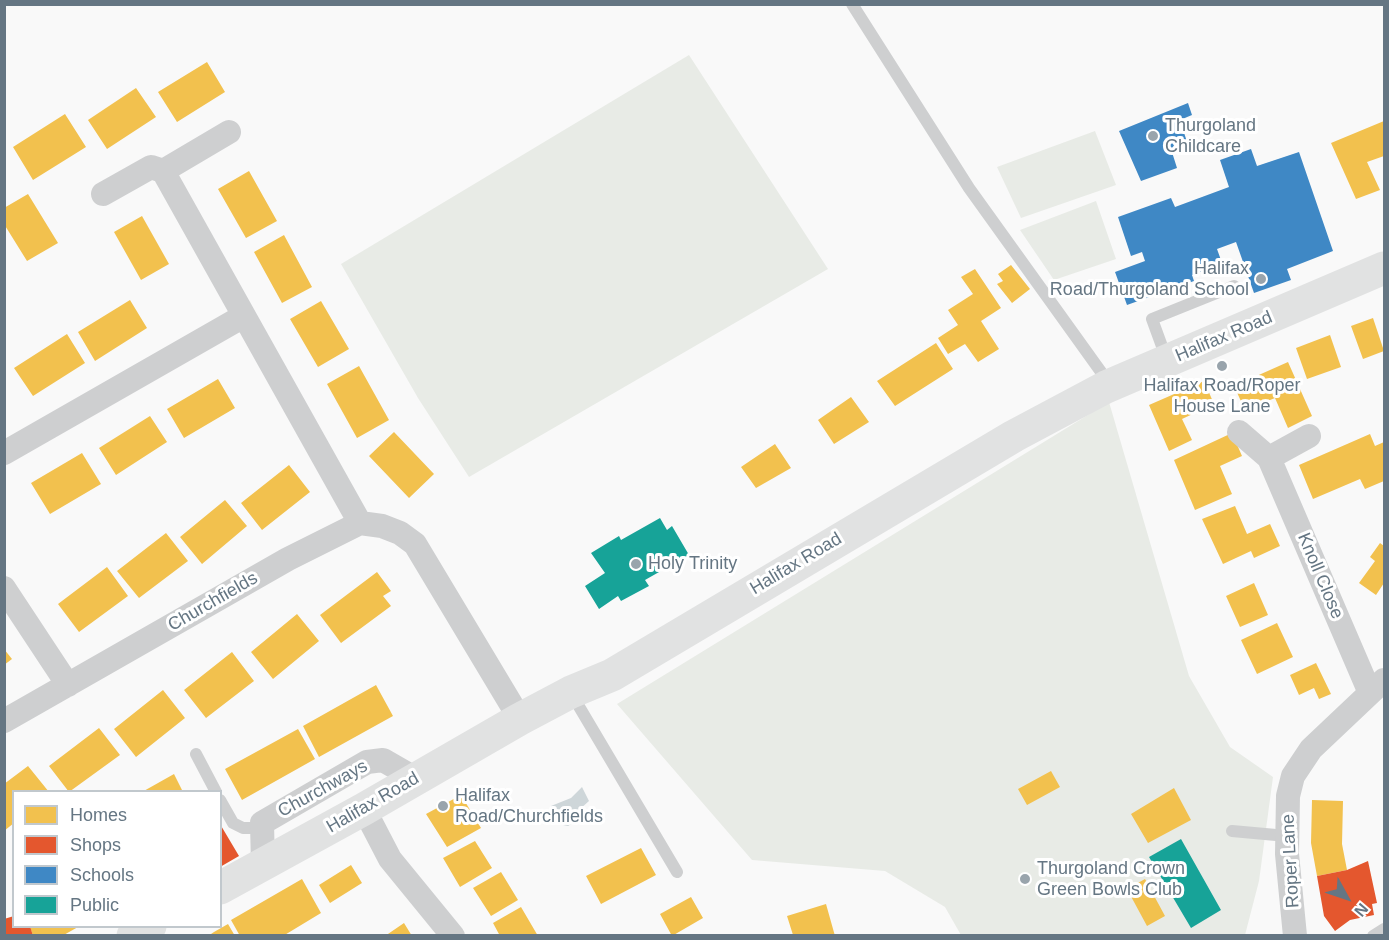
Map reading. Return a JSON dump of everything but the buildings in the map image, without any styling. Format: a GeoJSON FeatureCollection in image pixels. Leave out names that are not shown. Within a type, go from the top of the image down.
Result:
{"type":"FeatureCollection","features":[{"type":"Feature","properties":{"kind":"highway","name":"Halifax Road"},"geometry":{"type":"LineString","coordinates":[[222,887],[364,809],[520,719],[571,692],[612,675],[1014,436],[1110,385],[1384,268]]}},
{"type":"Feature","properties":{"kind":"highway"},"geometry":{"type":"LineString","coordinates":[[134,936],[148,928]]}},
{"type":"Feature","properties":{"kind":"street"},"geometry":{"type":"LineString","coordinates":[[164,171],[229,132]]}},
{"type":"Feature","properties":{"kind":"street"},"geometry":{"type":"LineString","coordinates":[[103,194],[151,167],[164,171],[242,317],[360,523],[382,525],[400,533],[415,544],[520,719]]}},
{"type":"Feature","properties":{"kind":"street"},"geometry":{"type":"LineString","coordinates":[[4,453],[242,317]]}},
{"type":"Feature","properties":{"kind":"street","name":"Knoll Close"},"geometry":{"type":"LineString","coordinates":[[1239,432],[1269,458],[1377,687]]}},
{"type":"Feature","properties":{"kind":"street"},"geometry":{"type":"LineString","coordinates":[[1269,458],[1310,436]]}},
{"type":"Feature","properties":{"kind":"street","name":"Churchfields"},"geometry":{"type":"LineString","coordinates":[[4,721],[298,553],[360,523]]}},
{"type":"Feature","properties":{"kind":"street"},"geometry":{"type":"LineString","coordinates":[[4,588],[68,685]]}},
{"type":"Feature","properties":{"kind":"street","name":"Roper Lane"},"geometry":{"type":"LineString","coordinates":[[1295,936],[1287,854],[1288,795],[1293,776],[1311,749],[1377,687]]}},
{"type":"Feature","properties":{"kind":"street","name":"Churchways"},"geometry":{"type":"LineString","coordinates":[[263,865],[262,823],[367,762],[383,760],[416,779]]}},
{"type":"Feature","properties":{"kind":"street"},"geometry":{"type":"LineString","coordinates":[[364,809],[390,859],[453,936]]}},
{"type":"Feature","properties":{"kind":"lane"},"geometry":{"type":"LineString","coordinates":[[852,4],[969,188],[1110,385]]}},
{"type":"Feature","properties":{"kind":"lane"},"geometry":{"type":"LineString","coordinates":[[1167,361],[1152,319],[1234,286]]}},
{"type":"Feature","properties":{"kind":"lane"},"geometry":{"type":"LineString","coordinates":[[571,692],[677,872]]}},
{"type":"Feature","properties":{"kind":"lane"},"geometry":{"type":"LineString","coordinates":[[196,754],[215,790]]}},
{"type":"Feature","properties":{"kind":"lane","name":"Churchways"},"geometry":{"type":"LineString","coordinates":[[222,804],[233,823],[243,828],[253,828],[262,823]]}},
{"type":"Feature","properties":{"kind":"lane"},"geometry":{"type":"LineString","coordinates":[[1232,831],[1287,836]]}},
{"type":"Feature","properties":{"kind":"lane"},"geometry":{"type":"LineString","coordinates":[[1373,936],[1384,929]]}},
{"type":"Feature","properties":{"kind":"shaded area"},"geometry":{"type":"Polygon","coordinates":[[[689,55],[828,269],[469,477],[418,398],[341,264],[689,55]]]}},
{"type":"Feature","properties":{"kind":"shaded area"},"geometry":{"type":"Polygon","coordinates":[[[1095,131],[1116,185],[1021,218],[997,167],[1095,131]]]}},
{"type":"Feature","properties":{"kind":"shaded area"},"geometry":{"type":"Polygon","coordinates":[[[1096,201],[1116,259],[1054,280],[1020,230],[1096,201]]]}},
{"type":"Feature","properties":{"kind":"shaded area"},"geometry":{"type":"Polygon","coordinates":[[[1109,402],[1189,676],[1230,747],[1273,777],[1259,881],[1245,935],[961,935],[945,907],[885,871],[752,860],[617,704],[1109,402]]]}},
{"type":"Feature","properties":{"kind":"shaded area"},"geometry":{"type":"Polygon","coordinates":[[[582,787],[589,801],[579,810],[576,821],[568,826],[558,824],[550,815],[551,806],[571,798],[582,787]]]}},
{"type":"Feature","properties":{"kind":"place","name":"Thurgoland Childcare"},"geometry":{"type":"Point","coordinates":[1153,136]}},
{"type":"Feature","properties":{"kind":"place","name":"Halifax Road/Thurgoland School"},"geometry":{"type":"Point","coordinates":[1261,279]}},
{"type":"Feature","properties":{"kind":"place","name":"Halifax Road/Roper House Lane"},"geometry":{"type":"Point","coordinates":[1222,366]}},
{"type":"Feature","properties":{"kind":"place","name":"Holy Trinity"},"geometry":{"type":"Point","coordinates":[636,564]}},
{"type":"Feature","properties":{"kind":"place","name":"Halifax Road/Churchfields"},"geometry":{"type":"Point","coordinates":[443,806]}},
{"type":"Feature","properties":{"kind":"place","name":"Thurgoland Crown Green Bowls Club"},"geometry":{"type":"Point","coordinates":[1025,879]}}]}
